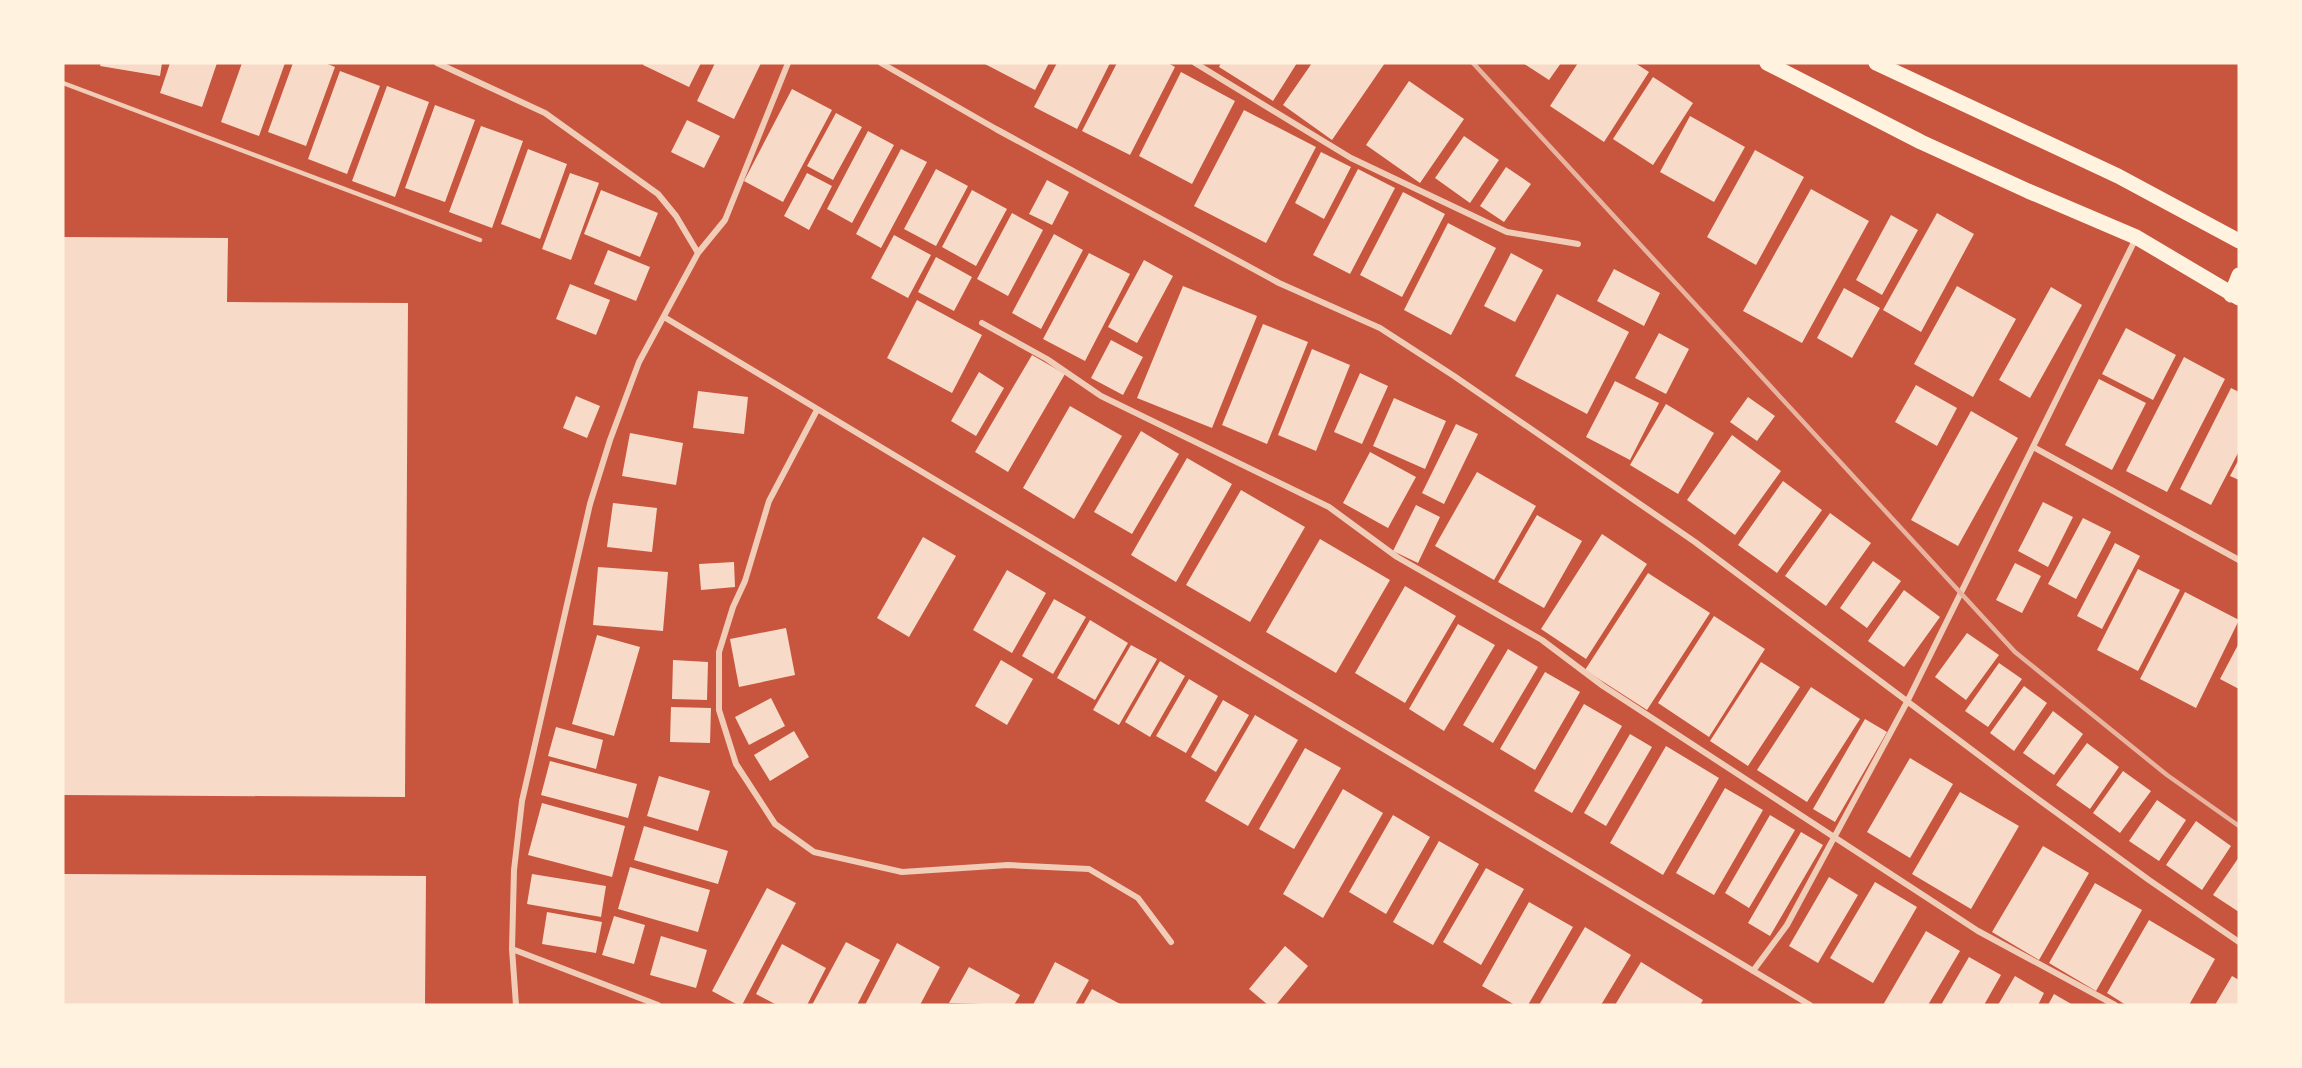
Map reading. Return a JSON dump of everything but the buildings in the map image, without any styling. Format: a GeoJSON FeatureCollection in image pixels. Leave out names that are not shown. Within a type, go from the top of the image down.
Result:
{"type":"FeatureCollection","features":[{"type":"Feature","properties":{"kind":"main road"},"geometry":{"type":"LineString","coordinates":[[1767,63],[1921,142],[2028,192],[2136,237],[2235,296],[2239,275]]}},
{"type":"Feature","properties":{"kind":"main road"},"geometry":{"type":"LineString","coordinates":[[1876,63],[2118,176],[2239,241]]}},
{"type":"Feature","properties":{"kind":"street"},"geometry":{"type":"LineString","coordinates":[[436,63],[545,113],[658,194],[676,216],[698,253]]}},
{"type":"Feature","properties":{"kind":"street"},"geometry":{"type":"LineString","coordinates":[[516,1005],[512,949],[514,870],[522,801],[590,504],[610,440],[639,362],[698,253],[724,220],[788,63]]}},
{"type":"Feature","properties":{"kind":"street"},"geometry":{"type":"LineString","coordinates":[[881,63],[996,129],[1279,283],[1380,328],[1454,376],[1695,542],[2149,880],[2239,942]]}},
{"type":"Feature","properties":{"kind":"street"},"geometry":{"type":"LineString","coordinates":[[1195,63],[1351,158],[1507,232],[1578,244]]}},
{"type":"Feature","properties":{"kind":"street"},"geometry":{"type":"LineString","coordinates":[[1753,971],[1788,925],[1907,702],[2136,237]]}},
{"type":"Feature","properties":{"kind":"street"},"geometry":{"type":"LineString","coordinates":[[664,317],[1809,1005]]}},
{"type":"Feature","properties":{"kind":"street"},"geometry":{"type":"LineString","coordinates":[[981,322],[1047,359],[1101,396],[1329,507],[1397,557],[1542,640],[1603,686],[1978,931],[2115,1005]]}},
{"type":"Feature","properties":{"kind":"street"},"geometry":{"type":"LineString","coordinates":[[817,410],[769,501],[746,581],[733,607],[719,652],[719,710],[736,764],[776,824],[814,852],[902,872],[1008,865],[1089,869],[1138,898],[1171,942]]}},
{"type":"Feature","properties":{"kind":"street"},"geometry":{"type":"LineString","coordinates":[[2033,447],[2239,560]]}},
{"type":"Feature","properties":{"kind":"street"},"geometry":{"type":"LineString","coordinates":[[512,949],[658,1005]]}},
{"type":"Feature","properties":{"kind":"lane"},"geometry":{"type":"LineString","coordinates":[[63,83],[480,240]]}},
{"type":"Feature","properties":{"kind":"railway"},"geometry":{"type":"LineString","coordinates":[[1473,63],[2015,652],[2167,775],[2239,826]]}}]}
